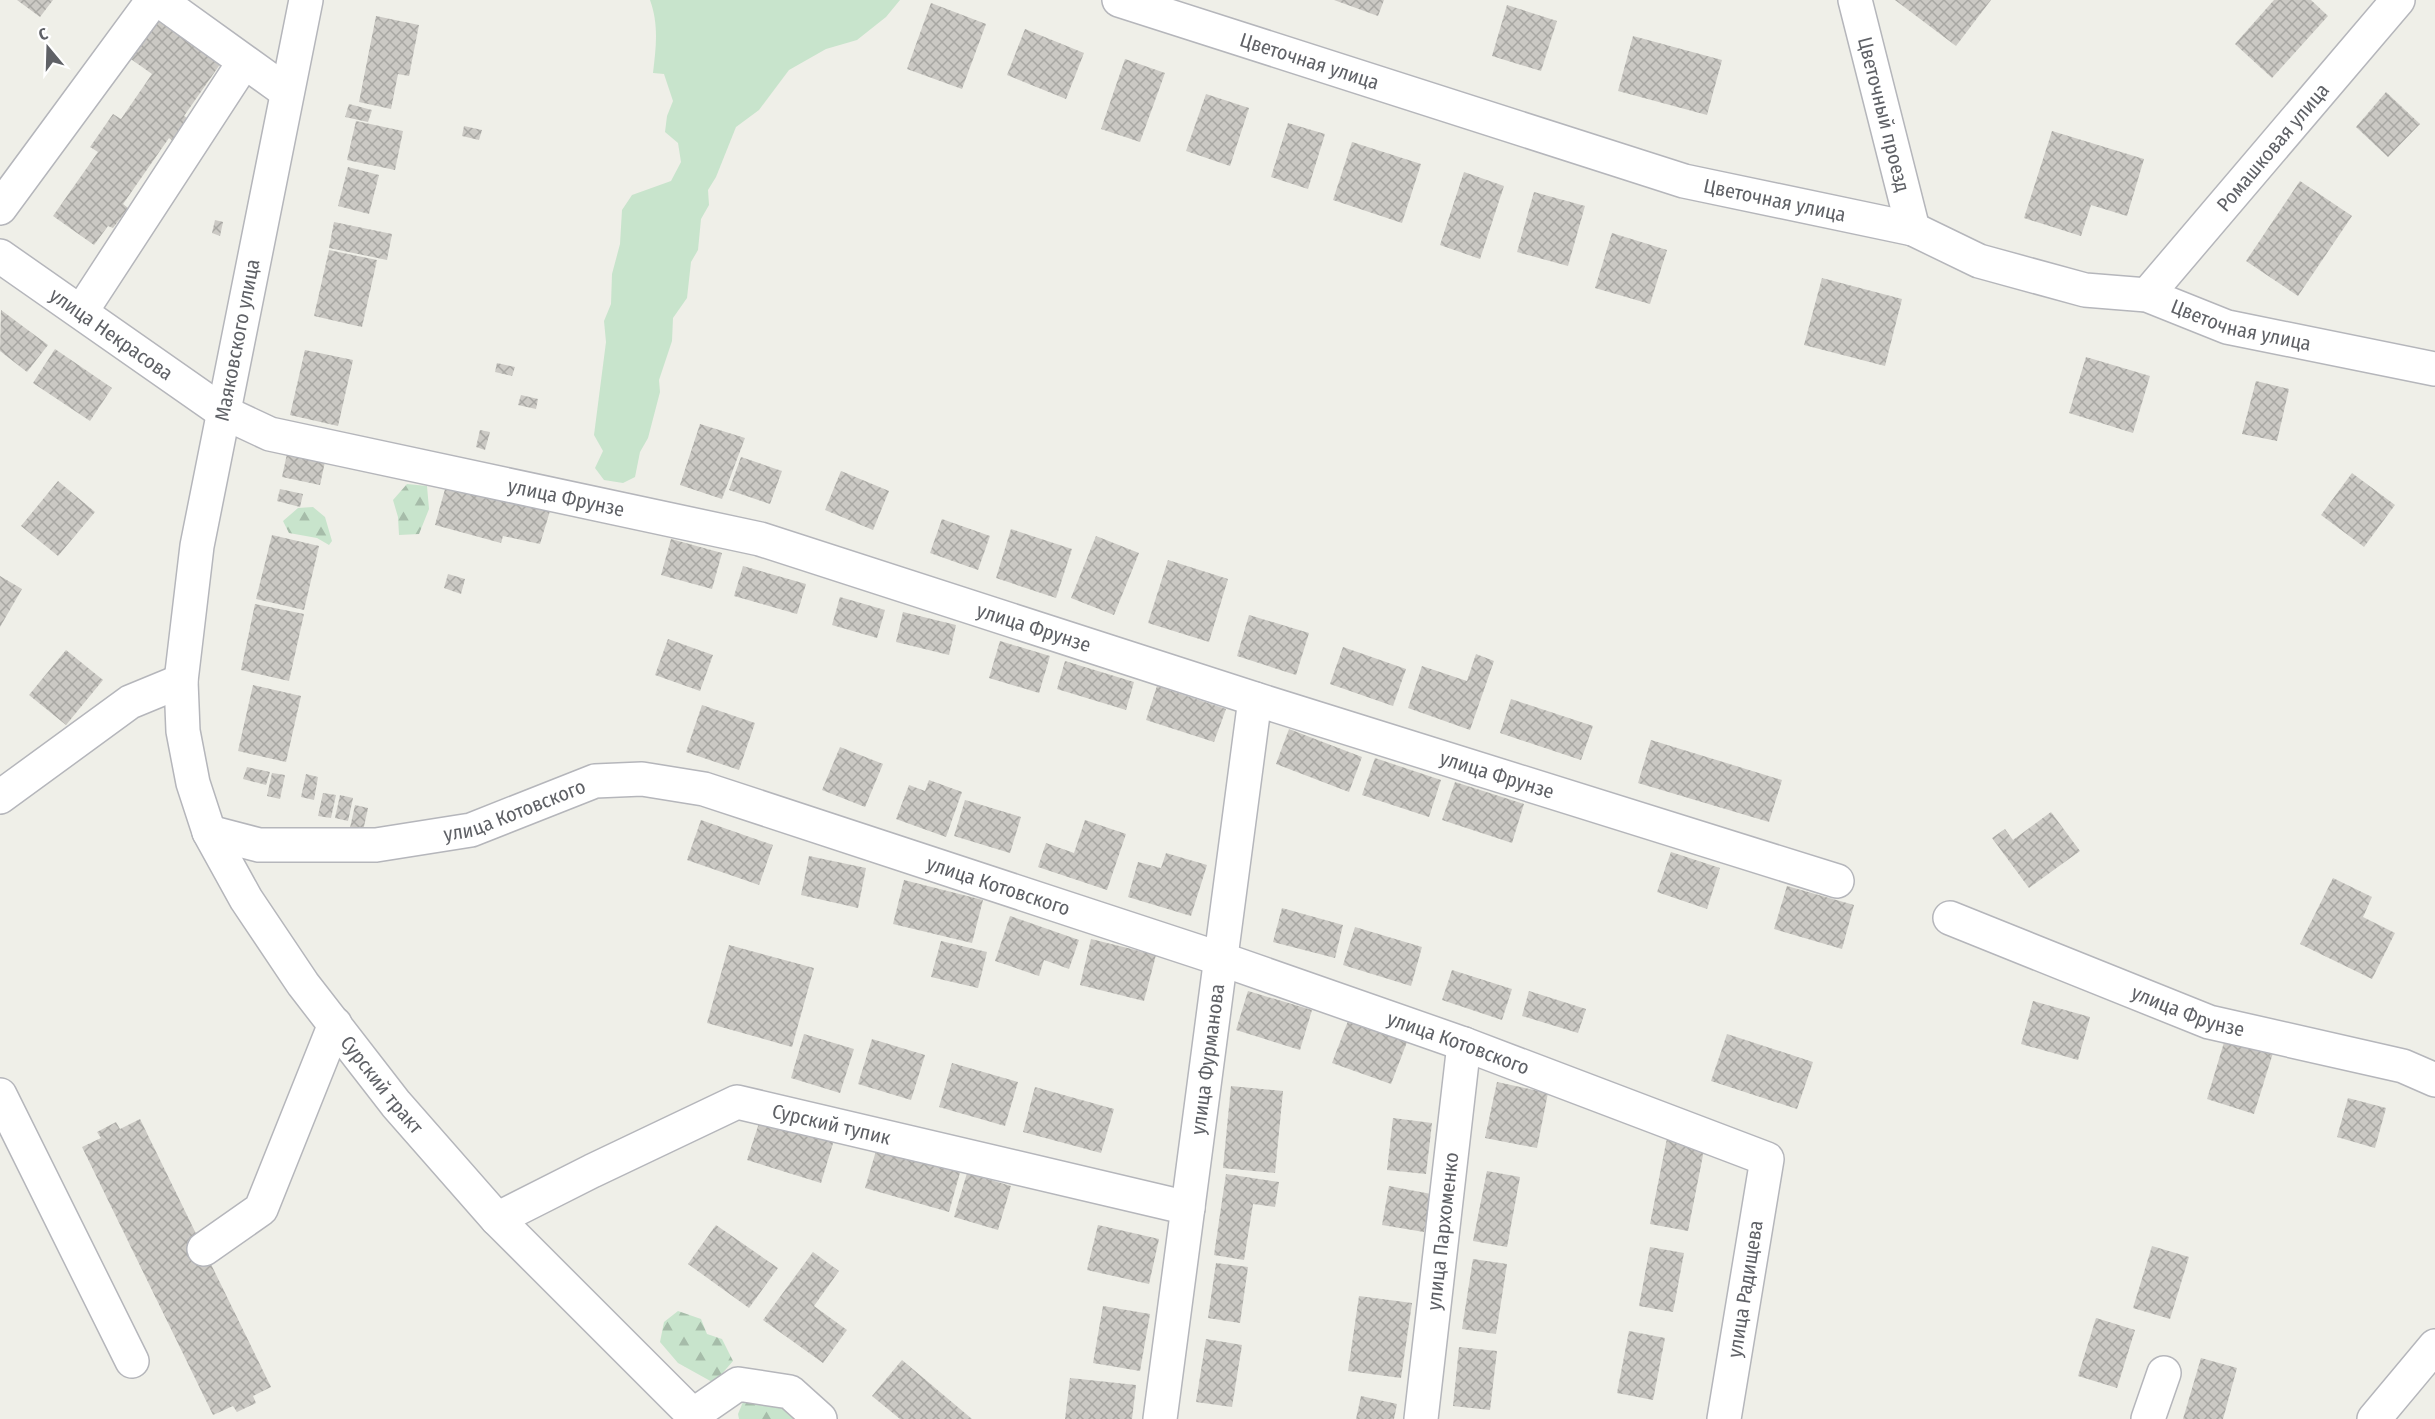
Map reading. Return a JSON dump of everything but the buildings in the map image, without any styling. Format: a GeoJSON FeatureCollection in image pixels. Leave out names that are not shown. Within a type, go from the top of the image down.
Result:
{"type":"FeatureCollection","features":[{"type":"Feature","properties":{"kind":"street"},"geometry":{"type":"LineString","coordinates":[[0,208],[153,0]]}},
{"type":"Feature","properties":{"kind":"street"},"geometry":{"type":"LineString","coordinates":[[159,0],[287,92]]}},
{"type":"Feature","properties":{"kind":"street","name":"Маяковского улица"},"geometry":{"type":"LineString","coordinates":[[181,681],[197,546],[306,0]]}},
{"type":"Feature","properties":{"kind":"street","name":"Цветочная улица"},"geometry":{"type":"LineString","coordinates":[[1119,0],[1684,181],[1913,229],[1990,264],[2085,290],[2146,295],[2228,327],[2435,369]]}},
{"type":"Feature","properties":{"kind":"street","name":"Цветочный проезд"},"geometry":{"type":"LineString","coordinates":[[1855,0],[1913,229]]}},
{"type":"Feature","properties":{"kind":"street","name":"Ромашковая улица"},"geometry":{"type":"LineString","coordinates":[[2146,295],[2398,0]]}},
{"type":"Feature","properties":{"kind":"street"},"geometry":{"type":"LineString","coordinates":[[81,312],[244,62]]}},
{"type":"Feature","properties":{"kind":"street","name":"улица Некрасова"},"geometry":{"type":"LineString","coordinates":[[0,255],[223,412]]}},
{"type":"Feature","properties":{"kind":"street","name":"улица Фрунзе"},"geometry":{"type":"LineString","coordinates":[[223,412],[270,434],[760,539],[1255,699],[1837,881]]}},
{"type":"Feature","properties":{"kind":"street"},"geometry":{"type":"LineString","coordinates":[[0,797],[130,702],[181,681]]}},
{"type":"Feature","properties":{"kind":"street","name":"Сурский тракт"},"geometry":{"type":"LineString","coordinates":[[181,681],[183,731],[193,783],[209,832],[246,899],[303,984],[396,1104],[497,1219],[695,1417]]}},
{"type":"Feature","properties":{"kind":"street","name":"улица Фурманова"},"geometry":{"type":"LineString","coordinates":[[1160,1419],[1255,699]]}},
{"type":"Feature","properties":{"kind":"street","name":"улица Котовского"},"geometry":{"type":"LineString","coordinates":[[209,832],[259,844],[376,845],[471,830],[595,781],[642,779],[704,789],[1221,959],[1464,1044],[1767,1158]]}},
{"type":"Feature","properties":{"kind":"street","name":"улица Фрунзе"},"geometry":{"type":"LineString","coordinates":[[1950,918],[2209,1022],[2403,1066],[2435,1080]]}},
{"type":"Feature","properties":{"kind":"street"},"geometry":{"type":"LineString","coordinates":[[204,1250],[261,1209],[334,1024]]}},
{"type":"Feature","properties":{"kind":"street","name":"улица Пархоменко"},"geometry":{"type":"LineString","coordinates":[[1421,1419],[1464,1044]]}},
{"type":"Feature","properties":{"kind":"street"},"geometry":{"type":"LineString","coordinates":[[0,1095],[132,1361]]}},
{"type":"Feature","properties":{"kind":"street","name":"Сурский тупик"},"geometry":{"type":"LineString","coordinates":[[497,1219],[737,1102],[1188,1208]]}},
{"type":"Feature","properties":{"kind":"street","name":"улица Радищева"},"geometry":{"type":"LineString","coordinates":[[1724,1419],[1767,1158]]}},
{"type":"Feature","properties":{"kind":"street"},"geometry":{"type":"LineString","coordinates":[[2374,1419],[2435,1346]]}},
{"type":"Feature","properties":{"kind":"street"},"geometry":{"type":"LineString","coordinates":[[2148,1419],[2164,1373]]}},
{"type":"Feature","properties":{"kind":"street"},"geometry":{"type":"LineString","coordinates":[[695,1417],[738,1384],[790,1392],[820,1419]]}},
{"type":"Feature","properties":{"kind":"green space"},"geometry":{"type":"Polygon","coordinates":[[[650,0],[900,0],[886,17],[857,40],[826,49],[789,70],[759,110],[736,127],[716,177],[708,190],[709,205],[701,219],[698,250],[691,262],[687,298],[673,318],[672,341],[659,380],[660,392],[648,438],[640,452],[635,477],[623,483],[604,480],[595,468],[603,451],[594,435],[606,342],[604,321],[611,304],[612,274],[620,244],[622,210],[632,195],[671,181],[681,162],[678,143],[665,132],[667,116],[673,101],[664,74],[653,73],[656,27],[650,0]]]}},
{"type":"Feature","properties":{"kind":"green space"},"geometry":{"type":"Polygon","coordinates":[[[407,484],[427,486],[429,509],[419,534],[399,535],[398,517],[393,500],[407,484]]]}},
{"type":"Feature","properties":{"kind":"green space"},"geometry":{"type":"Polygon","coordinates":[[[313,507],[325,517],[332,541],[329,545],[317,538],[289,533],[283,521],[298,508],[313,507]]]}},
{"type":"Feature","properties":{"kind":"green space"},"geometry":{"type":"Polygon","coordinates":[[[678,1311],[701,1319],[707,1334],[722,1339],[733,1361],[714,1383],[678,1363],[660,1342],[664,1322],[678,1311]]]}},
{"type":"Feature","properties":{"kind":"green space"},"geometry":{"type":"Polygon","coordinates":[[[745,1397],[791,1406],[803,1419],[739,1419],[738,1414],[745,1397]]]}}]}
